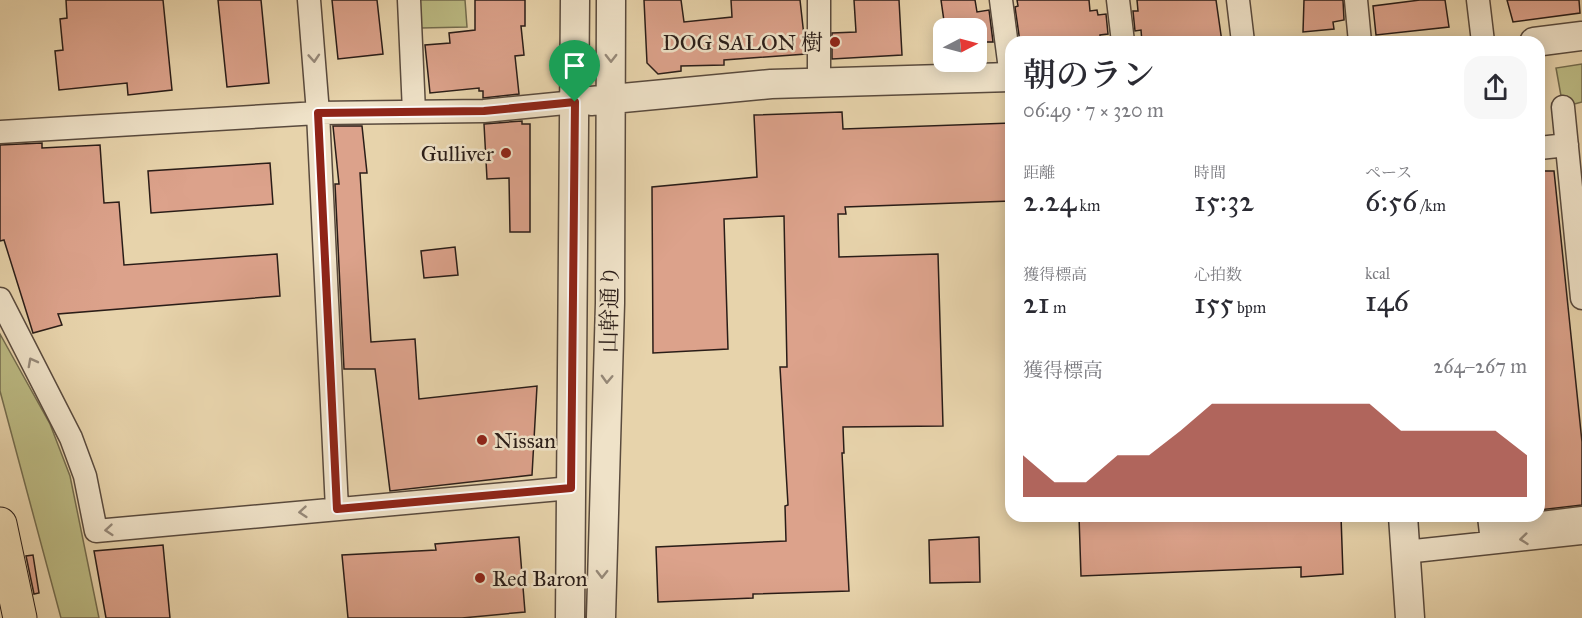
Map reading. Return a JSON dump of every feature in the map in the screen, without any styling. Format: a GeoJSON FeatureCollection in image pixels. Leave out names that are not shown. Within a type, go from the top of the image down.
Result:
{"type":"FeatureCollection","features":[{"type":"Feature","properties":{"kind":"highway"},"geometry":{"type":"LineString","coordinates":[[0,524],[20,618]]}},
{"type":"Feature","properties":{"kind":"street"},"geometry":{"type":"LineString","coordinates":[[309,0],[318,113],[337,509]]}},
{"type":"Feature","properties":{"kind":"street"},"geometry":{"type":"LineString","coordinates":[[409,0],[414,112]]}},
{"type":"Feature","properties":{"kind":"street","name":"山幹通り"},"geometry":{"type":"LineString","coordinates":[[570,618],[575,0]]}},
{"type":"Feature","properties":{"kind":"street","name":"山幹通り"},"geometry":{"type":"LineString","coordinates":[[601,618],[610,303],[611,0]]}},
{"type":"Feature","properties":{"kind":"street"},"geometry":{"type":"LineString","coordinates":[[819,0],[819,82]]}},
{"type":"Feature","properties":{"kind":"street"},"geometry":{"type":"LineString","coordinates":[[1002,0],[1006,36]]}},
{"type":"Feature","properties":{"kind":"street"},"geometry":{"type":"LineString","coordinates":[[1118,0],[1122,36]]}},
{"type":"Feature","properties":{"kind":"street"},"geometry":{"type":"LineString","coordinates":[[1238,0],[1242,36]]}},
{"type":"Feature","properties":{"kind":"street"},"geometry":{"type":"LineString","coordinates":[[1356,0],[1359,36]]}},
{"type":"Feature","properties":{"kind":"street"},"geometry":{"type":"LineString","coordinates":[[1478,0],[1482,36]]}},
{"type":"Feature","properties":{"kind":"street"},"geometry":{"type":"LineString","coordinates":[[1545,41],[1582,36]]}},
{"type":"Feature","properties":{"kind":"street"},"geometry":{"type":"LineString","coordinates":[[0,132],[318,113],[484,111],[724,88],[819,82],[1005,77]]}},
{"type":"Feature","properties":{"kind":"street"},"geometry":{"type":"LineString","coordinates":[[1563,107],[1582,298]]}},
{"type":"Feature","properties":{"kind":"street"},"geometry":{"type":"LineString","coordinates":[[1545,147],[1567,145]]}},
{"type":"Feature","properties":{"kind":"street"},"geometry":{"type":"LineString","coordinates":[[0,299],[71,438],[85,476],[96,531],[571,488]]}},
{"type":"Feature","properties":{"kind":"street"},"geometry":{"type":"LineString","coordinates":[[1545,520],[1582,515]]}},
{"type":"Feature","properties":{"kind":"street"},"geometry":{"type":"LineString","coordinates":[[1403,522],[1410,618]]}},
{"type":"Feature","properties":{"kind":"street"},"geometry":{"type":"LineString","coordinates":[[1405,552],[1490,528],[1532,522]]}},
{"type":"Feature","properties":{"kind":"street"},"geometry":{"type":"LineString","coordinates":[[1490,528],[1582,533]]}},
{"type":"Feature","properties":{"kind":"shaded area"},"geometry":{"type":"Polygon","coordinates":[[[419,0],[465,0],[467,27],[421,28],[419,0]]]}},
{"type":"Feature","properties":{"kind":"shaded area"},"geometry":{"type":"Polygon","coordinates":[[[1582,64],[1582,102],[1563,107],[1556,68],[1582,64]]]}},
{"type":"Feature","properties":{"kind":"shaded area"},"geometry":{"type":"Polygon","coordinates":[[[0,334],[50,424],[70,476],[99,618],[61,618],[0,391],[0,334]]]}},
{"type":"Feature","properties":{"kind":"building"},"geometry":{"type":"Polygon","coordinates":[[[66,0],[163,0],[172,90],[128,95],[127,83],[59,90],[55,51],[63,50],[60,19],[67,18],[66,0]]]}},
{"type":"Feature","properties":{"kind":"building"},"geometry":{"type":"Polygon","coordinates":[[[218,0],[261,0],[269,83],[227,87],[218,0]]]}},
{"type":"Feature","properties":{"kind":"building"},"geometry":{"type":"Polygon","coordinates":[[[332,0],[377,0],[383,54],[338,59],[332,0]]]}},
{"type":"Feature","properties":{"kind":"building"},"geometry":{"type":"Polygon","coordinates":[[[475,0],[525,0],[525,26],[521,26],[524,55],[515,56],[519,94],[483,98],[483,91],[479,91],[479,88],[430,93],[425,45],[450,43],[449,33],[475,30],[475,0]]]}},
{"type":"Feature","properties":{"kind":"building"},"geometry":{"type":"Polygon","coordinates":[[[644,0],[681,0],[684,22],[732,17],[731,0],[800,0],[806,54],[724,60],[724,65],[681,66],[681,71],[658,74],[647,63],[644,0]]]}},
{"type":"Feature","properties":{"kind":"building"},"geometry":{"type":"Polygon","coordinates":[[[854,0],[899,0],[902,55],[832,59],[832,33],[856,32],[854,0]]]}},
{"type":"Feature","properties":{"kind":"building"},"geometry":{"type":"Polygon","coordinates":[[[941,0],[975,0],[977,12],[989,10],[993,42],[987,42],[987,18],[944,18],[941,0]]]}},
{"type":"Feature","properties":{"kind":"building"},"geometry":{"type":"Polygon","coordinates":[[[1017,0],[1089,0],[1090,11],[1097,10],[1098,15],[1106,14],[1108,34],[1100,36],[1019,36],[1015,7],[1018,6],[1017,0]]]}},
{"type":"Feature","properties":{"kind":"building"},"geometry":{"type":"Polygon","coordinates":[[[1137,0],[1216,0],[1221,36],[1142,36],[1141,30],[1135,31],[1133,11],[1138,11],[1137,0]]]}},
{"type":"Feature","properties":{"kind":"building"},"geometry":{"type":"Polygon","coordinates":[[[1304,0],[1343,0],[1344,20],[1333,22],[1334,29],[1303,32],[1304,0]]]}},
{"type":"Feature","properties":{"kind":"building"},"geometry":{"type":"Polygon","coordinates":[[[1420,0],[1445,0],[1449,27],[1376,35],[1373,6],[1420,0]]]}},
{"type":"Feature","properties":{"kind":"building"},"geometry":{"type":"Polygon","coordinates":[[[1507,0],[1579,0],[1580,13],[1513,22],[1507,0]]]}},
{"type":"Feature","properties":{"kind":"building"},"geometry":{"type":"Polygon","coordinates":[[[842,112],[843,129],[1005,123],[1005,201],[845,207],[846,214],[838,214],[839,257],[938,254],[943,426],[843,427],[844,453],[842,453],[849,591],[753,594],[753,598],[658,602],[656,547],[786,541],[785,506],[788,505],[780,367],[787,367],[784,216],[724,219],[728,349],[653,353],[652,187],[757,177],[754,115],[842,112]]]}},
{"type":"Feature","properties":{"kind":"building"},"geometry":{"type":"Polygon","coordinates":[[[522,121],[522,124],[530,124],[530,232],[510,232],[509,178],[487,179],[484,124],[522,121]]]}},
{"type":"Feature","properties":{"kind":"building"},"geometry":{"type":"Polygon","coordinates":[[[333,126],[362,126],[367,173],[360,173],[371,342],[415,339],[419,399],[537,386],[532,475],[390,491],[375,369],[344,369],[335,184],[339,184],[333,126]]]}},
{"type":"Feature","properties":{"kind":"building"},"geometry":{"type":"Polygon","coordinates":[[[42,143],[42,148],[100,145],[104,203],[119,202],[124,265],[277,254],[280,296],[58,314],[62,325],[33,333],[4,240],[0,241],[0,145],[42,143]]]}},
{"type":"Feature","properties":{"kind":"building"},"geometry":{"type":"Polygon","coordinates":[[[270,163],[273,204],[151,213],[148,171],[270,163]]]}},
{"type":"Feature","properties":{"kind":"building"},"geometry":{"type":"Polygon","coordinates":[[[1545,171],[1554,171],[1582,442],[1582,505],[1545,509],[1545,171]]]}},
{"type":"Feature","properties":{"kind":"building"},"geometry":{"type":"Polygon","coordinates":[[[455,247],[458,275],[424,278],[421,251],[455,247]]]}},
{"type":"Feature","properties":{"kind":"building"},"geometry":{"type":"Polygon","coordinates":[[[1079,522],[1341,522],[1343,574],[1301,577],[1301,567],[1081,576],[1079,522]]]}},
{"type":"Feature","properties":{"kind":"building"},"geometry":{"type":"Polygon","coordinates":[[[519,537],[525,612],[462,618],[348,618],[342,555],[436,550],[435,544],[519,537]]]}},
{"type":"Feature","properties":{"kind":"building"},"geometry":{"type":"Polygon","coordinates":[[[979,537],[980,582],[930,583],[929,540],[979,537]]]}},
{"type":"Feature","properties":{"kind":"building"},"geometry":{"type":"Polygon","coordinates":[[[163,545],[170,618],[106,618],[94,551],[163,545]]]}},
{"type":"Feature","properties":{"kind":"building"},"geometry":{"type":"Polygon","coordinates":[[[33,555],[39,593],[34,594],[26,556],[33,555]]]}},
{"type":"Feature","properties":{"kind":"place","name":"DOG SALON 樹"},"geometry":{"type":"Point","coordinates":[835,42]}},
{"type":"Feature","properties":{"kind":"place","name":"Gulliver"},"geometry":{"type":"Point","coordinates":[506,153]}},
{"type":"Feature","properties":{"kind":"place","name":"Nissan"},"geometry":{"type":"Point","coordinates":[482,440]}},
{"type":"Feature","properties":{"kind":"place","name":"Red Baron"},"geometry":{"type":"Point","coordinates":[480,578]}},
{"type":"Feature","properties":{"kind":"route"},"geometry":{"type":"LineString","coordinates":[[575,102],[571,488],[337,509],[318,113],[484,111],[575,102]]}}]}
